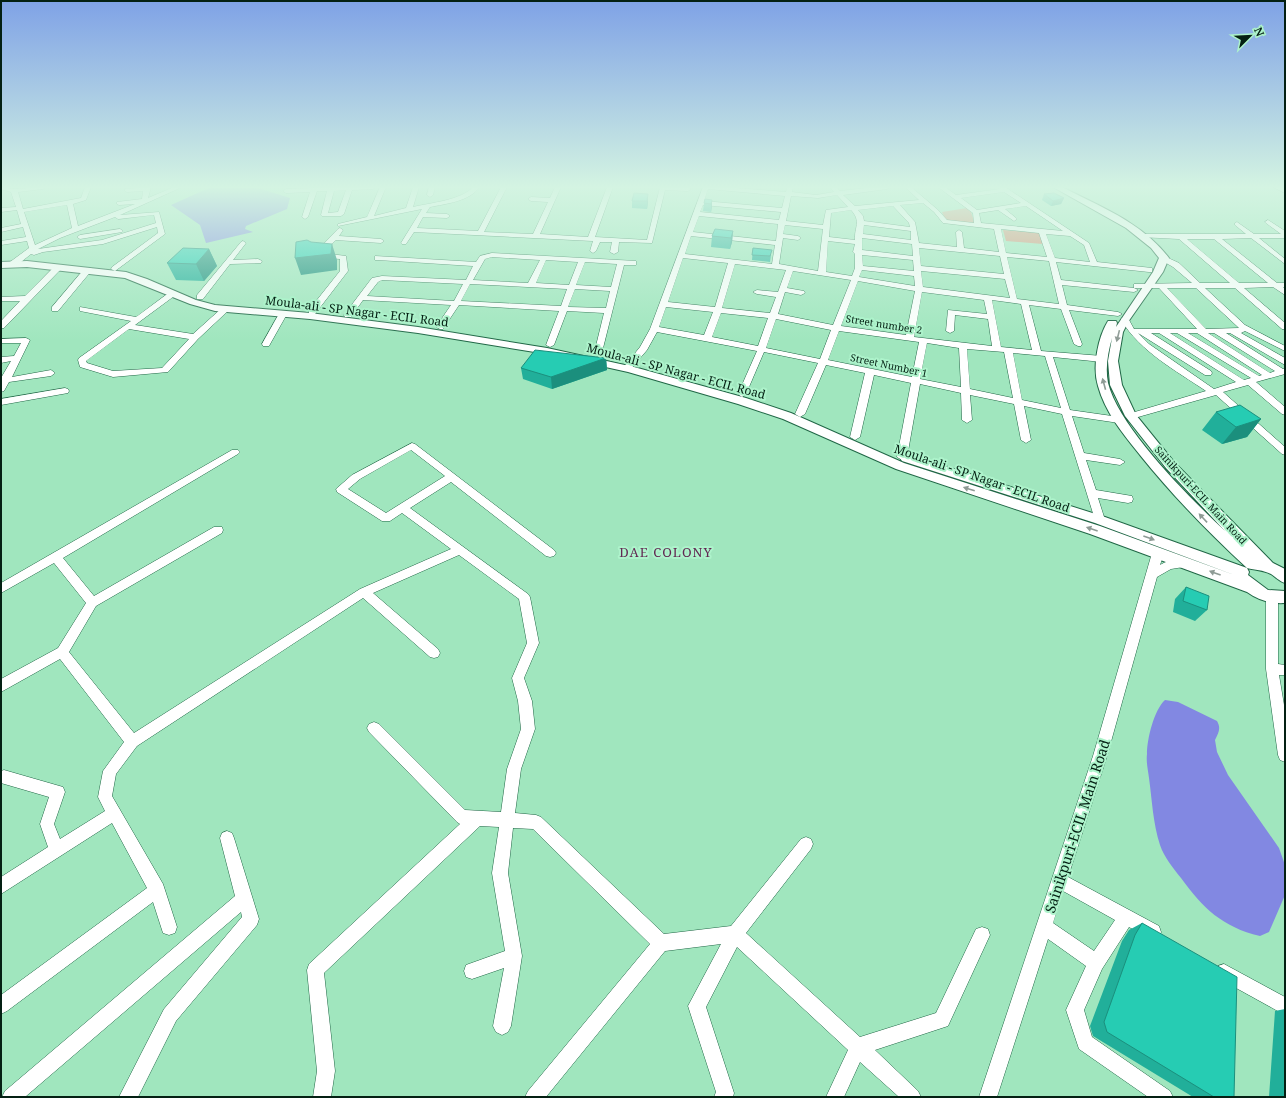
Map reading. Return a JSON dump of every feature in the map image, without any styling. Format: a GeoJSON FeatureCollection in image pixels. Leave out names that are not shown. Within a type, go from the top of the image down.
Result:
{"type":"FeatureCollection","features":[{"type":"Feature","properties":{"kind":"main road"},"geometry":{"type":"LineString","coordinates":[[1136,238],[1153,254],[1149,270]]}},
{"type":"Feature","properties":{"kind":"main road"},"geometry":{"type":"LineString","coordinates":[[1144,238],[1164,258]]}},
{"type":"Feature","properties":{"kind":"main road","name":"Sainikpuri-ECIL Main Road"},"geometry":{"type":"LineString","coordinates":[[1139,288],[1158,272],[1164,258]]}},
{"type":"Feature","properties":{"kind":"main road","name":"Moula-ali - SP Nagar - ECIL Road"},"geometry":{"type":"LineString","coordinates":[[16,261],[136,278],[173,294],[207,306],[418,330],[630,365],[742,394],[800,414],[902,457],[1247,568],[1268,567]]}},
{"type":"Feature","properties":{"kind":"main road","name":"Moula-ali - SP Nagar - ECIL Road"},"geometry":{"type":"LineString","coordinates":[[16,261],[115,269],[142,274],[200,297],[221,303],[348,315],[440,327],[550,344],[598,354],[788,416],[900,466],[1021,505],[1279,597]]}},
{"type":"Feature","properties":{"kind":"main road","name":"Sainikpuri-ECIL Main Road"},"geometry":{"type":"LineString","coordinates":[[1149,270],[1121,317],[1113,361],[1116,385],[1125,418],[1268,567]]}},
{"type":"Feature","properties":{"kind":"main road","name":"Sainikpuri-ECIL Main Road"},"geometry":{"type":"LineString","coordinates":[[1121,317],[1111,324],[1102,359],[1103,384],[1164,477],[1220,536],[1247,568]]}},
{"type":"Feature","properties":{"kind":"main road"},"geometry":{"type":"LineString","coordinates":[[1216,512],[1234,523],[1262,552],[1285,572]]}},
{"type":"Feature","properties":{"kind":"main road"},"geometry":{"type":"LineString","coordinates":[[1268,567],[1285,577]]}},
{"type":"Feature","properties":{"kind":"main road"},"geometry":{"type":"LineString","coordinates":[[1247,568],[1247,582],[1251,586]]}},
{"type":"Feature","properties":{"kind":"street"},"geometry":{"type":"LineString","coordinates":[[16,261],[42,244],[56,238]]}},
{"type":"Feature","properties":{"kind":"street"},"geometry":{"type":"LineString","coordinates":[[16,261],[42,250],[103,242],[115,238]]}},
{"type":"Feature","properties":{"kind":"street"},"geometry":{"type":"LineString","coordinates":[[115,269],[156,238]]}},
{"type":"Feature","properties":{"kind":"street"},"geometry":{"type":"LineString","coordinates":[[312,312],[344,271],[344,257],[317,255],[328,242],[335,238]]}},
{"type":"Feature","properties":{"kind":"street"},"geometry":{"type":"LineString","coordinates":[[339,238],[381,241]]}},
{"type":"Feature","properties":{"kind":"street"},"geometry":{"type":"LineString","coordinates":[[404,243],[407,238]]}},
{"type":"Feature","properties":{"kind":"street"},"geometry":{"type":"LineString","coordinates":[[579,238],[650,242],[660,244]]}},
{"type":"Feature","properties":{"kind":"street"},"geometry":{"type":"LineString","coordinates":[[630,365],[644,348],[654,329],[687,238]]}},
{"type":"Feature","properties":{"kind":"street"},"geometry":{"type":"LineString","coordinates":[[753,238],[780,240],[796,238]]}},
{"type":"Feature","properties":{"kind":"street"},"geometry":{"type":"LineString","coordinates":[[909,339],[919,289],[915,238]]}},
{"type":"Feature","properties":{"kind":"street"},"geometry":{"type":"LineString","coordinates":[[960,238],[961,250]]}},
{"type":"Feature","properties":{"kind":"street"},"geometry":{"type":"LineString","coordinates":[[999,238],[1014,301]]}},
{"type":"Feature","properties":{"kind":"street"},"geometry":{"type":"LineString","coordinates":[[1044,238],[1052,260],[1064,307],[1078,344]]}},
{"type":"Feature","properties":{"kind":"street"},"geometry":{"type":"LineString","coordinates":[[1078,238],[1087,244],[1094,264]]}},
{"type":"Feature","properties":{"kind":"street"},"geometry":{"type":"LineString","coordinates":[[1182,238],[1285,327]]}},
{"type":"Feature","properties":{"kind":"street"},"geometry":{"type":"LineString","coordinates":[[1217,238],[1285,293]]}},
{"type":"Feature","properties":{"kind":"street"},"geometry":{"type":"LineString","coordinates":[[1254,238],[1285,262]]}},
{"type":"Feature","properties":{"kind":"street"},"geometry":{"type":"LineString","coordinates":[[16,261],[29,239]]}},
{"type":"Feature","properties":{"kind":"street"},"geometry":{"type":"LineString","coordinates":[[1,242],[29,239]]}},
{"type":"Feature","properties":{"kind":"street"},"geometry":{"type":"LineString","coordinates":[[593,251],[594,239]]}},
{"type":"Feature","properties":{"kind":"street"},"geometry":{"type":"LineString","coordinates":[[822,272],[826,239],[858,239],[915,244],[1003,255],[1149,270]]}},
{"type":"Feature","properties":{"kind":"street"},"geometry":{"type":"LineString","coordinates":[[800,414],[823,362],[856,279],[859,268],[857,252],[858,239]]}},
{"type":"Feature","properties":{"kind":"street"},"geometry":{"type":"LineString","coordinates":[[614,252],[616,240]]}},
{"type":"Feature","properties":{"kind":"street"},"geometry":{"type":"LineString","coordinates":[[775,266],[780,240]]}},
{"type":"Feature","properties":{"kind":"street"},"geometry":{"type":"LineString","coordinates":[[200,297],[243,243]]}},
{"type":"Feature","properties":{"kind":"street"},"geometry":{"type":"LineString","coordinates":[[857,252],[916,258]]}},
{"type":"Feature","properties":{"kind":"street"},"geometry":{"type":"LineString","coordinates":[[440,327],[457,302],[482,257],[488,255],[633,263]]}},
{"type":"Feature","properties":{"kind":"street"},"geometry":{"type":"LineString","coordinates":[[681,256],[822,272],[919,289],[1064,307],[1121,317],[1146,346],[1216,392],[1285,452]]}},
{"type":"Feature","properties":{"kind":"street"},"geometry":{"type":"LineString","coordinates":[[378,258],[478,264]]}},
{"type":"Feature","properties":{"kind":"street"},"geometry":{"type":"LineString","coordinates":[[531,285],[544,258]]}},
{"type":"Feature","properties":{"kind":"street"},"geometry":{"type":"LineString","coordinates":[[1164,258],[1176,265],[1243,327],[1285,349]]}},
{"type":"Feature","properties":{"kind":"street"},"geometry":{"type":"LineString","coordinates":[[550,344],[565,309],[582,260]]}},
{"type":"Feature","properties":{"kind":"street"},"geometry":{"type":"LineString","coordinates":[[227,262],[258,261]]}},
{"type":"Feature","properties":{"kind":"street"},"geometry":{"type":"LineString","coordinates":[[598,354],[621,262]]}},
{"type":"Feature","properties":{"kind":"street"},"geometry":{"type":"LineString","coordinates":[[706,338],[718,310],[732,262]]}},
{"type":"Feature","properties":{"kind":"street"},"geometry":{"type":"LineString","coordinates":[[1,326],[59,267]]}},
{"type":"Feature","properties":{"kind":"street"},"geometry":{"type":"LineString","coordinates":[[742,394],[774,316],[790,268]]}},
{"type":"Feature","properties":{"kind":"street"},"geometry":{"type":"LineString","coordinates":[[859,268],[1009,277]]}},
{"type":"Feature","properties":{"kind":"street"},"geometry":{"type":"LineString","coordinates":[[55,309],[88,270]]}},
{"type":"Feature","properties":{"kind":"street"},"geometry":{"type":"LineString","coordinates":[[348,315],[375,280],[382,278],[615,289]]}},
{"type":"Feature","properties":{"kind":"street"},"geometry":{"type":"LineString","coordinates":[[1057,282],[1139,288],[1285,285]]}},
{"type":"Feature","properties":{"kind":"street"},"geometry":{"type":"LineString","coordinates":[[1162,287],[1201,331],[1280,374]]}},
{"type":"Feature","properties":{"kind":"street"},"geometry":{"type":"LineString","coordinates":[[757,292],[801,293]]}},
{"type":"Feature","properties":{"kind":"street"},"geometry":{"type":"LineString","coordinates":[[173,294],[82,360],[83,364],[113,374],[161,371],[168,369],[195,337],[226,309]]}},
{"type":"Feature","properties":{"kind":"street"},"geometry":{"type":"LineString","coordinates":[[1,299],[27,298]]}},
{"type":"Feature","properties":{"kind":"street"},"geometry":{"type":"LineString","coordinates":[[362,298],[609,310]]}},
{"type":"Feature","properties":{"kind":"street"},"geometry":{"type":"LineString","coordinates":[[988,298],[997,349]]}},
{"type":"Feature","properties":{"kind":"street"},"geometry":{"type":"LineString","coordinates":[[1024,302],[1037,353]]}},
{"type":"Feature","properties":{"kind":"street","name":"Street number 2"},"geometry":{"type":"LineString","coordinates":[[664,304],[774,316],[836,328],[923,341],[1008,351],[1048,353],[1102,359]]}},
{"type":"Feature","properties":{"kind":"street"},"geometry":{"type":"LineString","coordinates":[[83,309],[139,320]]}},
{"type":"Feature","properties":{"kind":"street"},"geometry":{"type":"LineString","coordinates":[[950,331],[951,312],[991,317]]}},
{"type":"Feature","properties":{"kind":"street"},"geometry":{"type":"LineString","coordinates":[[266,344],[283,314]]}},
{"type":"Feature","properties":{"kind":"street"},"geometry":{"type":"LineString","coordinates":[[129,326],[195,337]]}},
{"type":"Feature","properties":{"kind":"street"},"geometry":{"type":"LineString","coordinates":[[1132,331],[1240,331],[1244,329],[1243,327]]}},
{"type":"Feature","properties":{"kind":"street","name":"Street Number 1"},"geometry":{"type":"LineString","coordinates":[[654,329],[706,338],[1067,412],[1125,418]]}},
{"type":"Feature","properties":{"kind":"street"},"geometry":{"type":"LineString","coordinates":[[1142,331],[1208,373]]}},
{"type":"Feature","properties":{"kind":"street"},"geometry":{"type":"LineString","coordinates":[[1162,331],[1202,357],[1246,382],[1285,412]]}},
{"type":"Feature","properties":{"kind":"street"},"geometry":{"type":"LineString","coordinates":[[1215,331],[1280,374]]}},
{"type":"Feature","properties":{"kind":"street"},"geometry":{"type":"LineString","coordinates":[[1232,331],[1285,362]]}},
{"type":"Feature","properties":{"kind":"street"},"geometry":{"type":"LineString","coordinates":[[1180,332],[1258,379]]}},
{"type":"Feature","properties":{"kind":"street"},"geometry":{"type":"LineString","coordinates":[[1,342],[26,340],[18,358],[3,381],[1,389]]}},
{"type":"Feature","properties":{"kind":"street"},"geometry":{"type":"LineString","coordinates":[[902,457],[923,341]]}},
{"type":"Feature","properties":{"kind":"street"},"geometry":{"type":"LineString","coordinates":[[963,346],[967,420]]}},
{"type":"Feature","properties":{"kind":"street"},"geometry":{"type":"LineString","coordinates":[[1008,351],[1026,440]]}},
{"type":"Feature","properties":{"kind":"street"},"geometry":{"type":"LineString","coordinates":[[1048,353],[1100,520]]}},
{"type":"Feature","properties":{"kind":"street"},"geometry":{"type":"LineString","coordinates":[[1176,366],[1202,357]]}},
{"type":"Feature","properties":{"kind":"street"},"geometry":{"type":"LineString","coordinates":[[1,360],[18,358]]}},
{"type":"Feature","properties":{"kind":"street"},"geometry":{"type":"LineString","coordinates":[[855,437],[870,372]]}},
{"type":"Feature","properties":{"kind":"street"},"geometry":{"type":"LineString","coordinates":[[3,381],[51,373]]}},
{"type":"Feature","properties":{"kind":"street"},"geometry":{"type":"LineString","coordinates":[[1125,418],[1246,382],[1280,374]]}},
{"type":"Feature","properties":{"kind":"street"},"geometry":{"type":"LineString","coordinates":[[1,402],[65,391]]}},
{"type":"Feature","properties":{"kind":"street"},"geometry":{"type":"LineString","coordinates":[[451,477],[386,518],[341,489],[356,477],[412,446],[550,553]]}},
{"type":"Feature","properties":{"kind":"street"},"geometry":{"type":"LineString","coordinates":[[1,588],[56,558],[235,452]]}},
{"type":"Feature","properties":{"kind":"street"},"geometry":{"type":"LineString","coordinates":[[1080,456],[1120,462]]}},
{"type":"Feature","properties":{"kind":"street"},"geometry":{"type":"LineString","coordinates":[[1092,493],[1128,498]]}},
{"type":"Feature","properties":{"kind":"street"},"geometry":{"type":"LineString","coordinates":[[402,507],[524,597],[533,643],[518,678],[525,701],[528,729],[514,768],[500,873],[514,956],[502,1026]]}},
{"type":"Feature","properties":{"kind":"street"},"geometry":{"type":"LineString","coordinates":[[1,686],[62,652],[92,602],[218,530]]}},
{"type":"Feature","properties":{"kind":"street"},"geometry":{"type":"LineString","coordinates":[[169,927],[157,890],[105,797],[110,771],[132,742],[364,592],[460,550]]}},
{"type":"Feature","properties":{"kind":"street","name":"Sainikpuri-ECIL Main Road"},"geometry":{"type":"LineString","coordinates":[[988,1097],[1100,756],[1158,553]]}},
{"type":"Feature","properties":{"kind":"street"},"geometry":{"type":"LineString","coordinates":[[56,558],[92,602]]}},
{"type":"Feature","properties":{"kind":"street"},"geometry":{"type":"LineString","coordinates":[[1151,575],[1169,565],[1186,563]]}},
{"type":"Feature","properties":{"kind":"street"},"geometry":{"type":"LineString","coordinates":[[364,592],[434,653]]}},
{"type":"Feature","properties":{"kind":"street"},"geometry":{"type":"LineString","coordinates":[[1279,597],[1272,669],[1285,755]]}},
{"type":"Feature","properties":{"kind":"street"},"geometry":{"type":"LineString","coordinates":[[62,652],[132,742]]}},
{"type":"Feature","properties":{"kind":"street"},"geometry":{"type":"LineString","coordinates":[[1272,669],[1285,670]]}},
{"type":"Feature","properties":{"kind":"street"},"geometry":{"type":"LineString","coordinates":[[374,728],[462,817],[536,822],[661,943]]}},
{"type":"Feature","properties":{"kind":"street"},"geometry":{"type":"LineString","coordinates":[[4,776],[58,792],[47,824],[56,850]]}},
{"type":"Feature","properties":{"kind":"street"},"geometry":{"type":"LineString","coordinates":[[1,886],[114,813]]}},
{"type":"Feature","properties":{"kind":"street"},"geometry":{"type":"LineString","coordinates":[[322,1097],[326,1071],[315,970],[477,818]]}},
{"type":"Feature","properties":{"kind":"street"},"geometry":{"type":"LineString","coordinates":[[128,1097],[170,1015],[252,919],[244,899],[227,838]]}},
{"type":"Feature","properties":{"kind":"street"},"geometry":{"type":"LineString","coordinates":[[723,1097],[725,1093],[697,1006],[735,934],[806,844]]}},
{"type":"Feature","properties":{"kind":"street"},"geometry":{"type":"LineString","coordinates":[[1059,880],[1168,940]]}},
{"type":"Feature","properties":{"kind":"street"},"geometry":{"type":"LineString","coordinates":[[1,1005],[157,890]]}},
{"type":"Feature","properties":{"kind":"street"},"geometry":{"type":"LineString","coordinates":[[11,1097],[244,899]]}},
{"type":"Feature","properties":{"kind":"street"},"geometry":{"type":"LineString","coordinates":[[1126,917],[1096,963],[1075,1010],[1085,1043],[1164,1097]]}},
{"type":"Feature","properties":{"kind":"street"},"geometry":{"type":"LineString","coordinates":[[1044,926],[1096,963]]}},
{"type":"Feature","properties":{"kind":"street"},"geometry":{"type":"LineString","coordinates":[[534,1097],[661,943],[735,934],[912,1097]]}},
{"type":"Feature","properties":{"kind":"street"},"geometry":{"type":"LineString","coordinates":[[835,1097],[858,1047],[942,1020],[982,935]]}},
{"type":"Feature","properties":{"kind":"street"},"geometry":{"type":"LineString","coordinates":[[472,971],[514,956]]}},
{"type":"Feature","properties":{"kind":"street"},"geometry":{"type":"LineString","coordinates":[[1210,964],[1230,983],[1285,1006]]}},
{"type":"Feature","properties":{"kind":"shaded area"},"geometry":{"type":"Polygon","coordinates":[[[1005,238],[1041,238],[1043,244],[1006,241],[1005,238]]]}},
{"type":"Feature","properties":{"kind":"water"},"geometry":{"type":"Polygon","coordinates":[[[204,238],[226,238],[206,243],[204,238]]]}},
{"type":"Feature","properties":{"kind":"water"},"geometry":{"type":"Polygon","coordinates":[[[1165,700],[1178,702],[1217,721],[1219,728],[1215,740],[1217,752],[1228,775],[1279,848],[1285,865],[1285,895],[1269,932],[1260,936],[1224,922],[1214,915],[1189,889],[1166,858],[1162,849],[1154,820],[1147,757],[1148,741],[1154,718],[1165,700]]]}},
{"type":"Feature","properties":{"kind":"building"},"geometry":{"type":"Polygon","coordinates":[[[307,240],[311,242],[332,244],[331,254],[295,258],[296,242],[307,240]]]}},
{"type":"Feature","properties":{"kind":"building"},"geometry":{"type":"Polygon","coordinates":[[[183,248],[209,249],[196,264],[167,263],[183,248]]]}},
{"type":"Feature","properties":{"kind":"building"},"geometry":{"type":"Polygon","coordinates":[[[753,248],[772,250],[770,256],[752,255],[753,248]]]}},
{"type":"Feature","properties":{"kind":"building"},"geometry":{"type":"Polygon","coordinates":[[[535,350],[606,358],[551,377],[521,368],[535,350]]]}},
{"type":"Feature","properties":{"kind":"building"},"geometry":{"type":"Polygon","coordinates":[[[1240,405],[1261,419],[1236,427],[1216,412],[1240,405]]]}},
{"type":"Feature","properties":{"kind":"building"},"geometry":{"type":"Polygon","coordinates":[[[1186,587],[1209,596],[1207,610],[1183,601],[1186,587]]]}},
{"type":"Feature","properties":{"kind":"building"},"geometry":{"type":"Polygon","coordinates":[[[1142,923],[1237,977],[1234,1097],[1214,1097],[1107,1032],[1104,1022],[1135,935],[1142,923]]]}},
{"type":"Feature","properties":{"kind":"district","name":"DAE COLONY"},"geometry":{"type":"Point","coordinates":[666,552]}}]}
